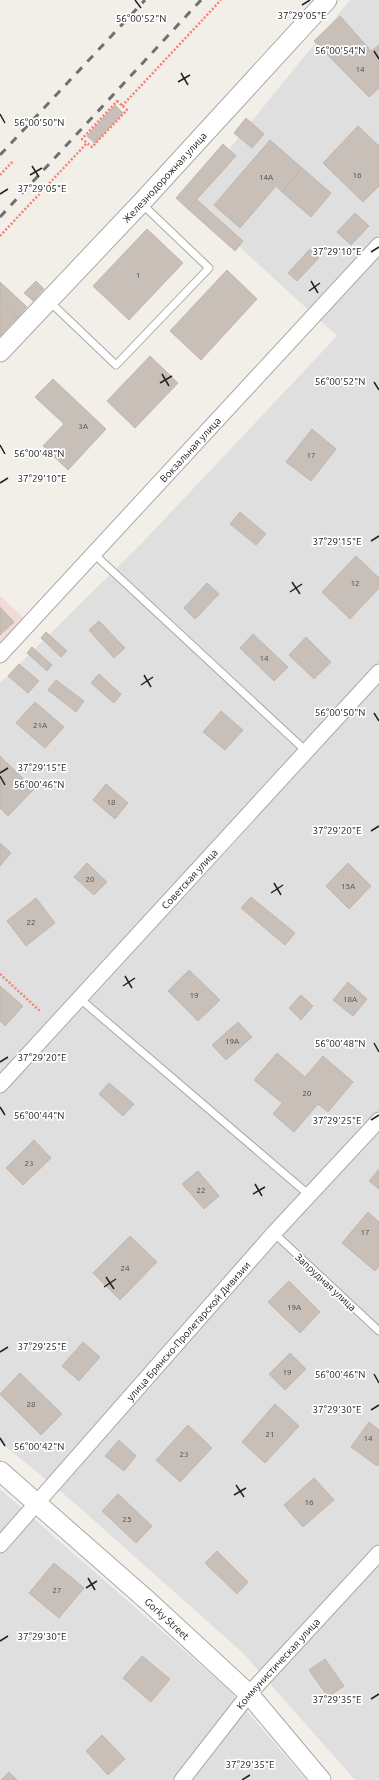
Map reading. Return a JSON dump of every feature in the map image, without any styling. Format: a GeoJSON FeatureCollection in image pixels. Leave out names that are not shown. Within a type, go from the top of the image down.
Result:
{"type":"FeatureCollection","features":[{"type":"Feature","properties":{"kind":"street","name":"Железнодорожная улица"},"geometry":{"type":"LineString","coordinates":[[0,352],[141,204],[327,0]]}},
{"type":"Feature","properties":{"kind":"street","name":"Вокзальная улица"},"geometry":{"type":"LineString","coordinates":[[0,654],[379,245]]}},
{"type":"Feature","properties":{"kind":"street","name":"Советская улица"},"geometry":{"type":"LineString","coordinates":[[0,1085],[78,998],[379,672]]}},
{"type":"Feature","properties":{"kind":"street","name":"улица Брянско-Пролетарской Дивизии"},"geometry":{"type":"LineString","coordinates":[[0,1545],[308,1194],[379,1120]]}},
{"type":"Feature","properties":{"kind":"street","name":"Gorky Street"},"geometry":{"type":"LineString","coordinates":[[0,1471],[38,1502],[249,1694],[321,1780]]}},
{"type":"Feature","properties":{"kind":"street","name":"Коммунистическая улица"},"geometry":{"type":"LineString","coordinates":[[182,1780],[249,1694],[379,1553]]}},
{"type":"Feature","properties":{"kind":"lane"},"geometry":{"type":"LineString","coordinates":[[49,300],[116,365],[209,268],[141,204]]}},
{"type":"Feature","properties":{"kind":"lane"},"geometry":{"type":"LineString","coordinates":[[94,554],[306,751]]}},
{"type":"Feature","properties":{"kind":"lane"},"geometry":{"type":"LineString","coordinates":[[78,998],[308,1194]]}},
{"type":"Feature","properties":{"kind":"lane","name":"Запрудная улица"},"geometry":{"type":"LineString","coordinates":[[274,1233],[379,1331]]}},
{"type":"Feature","properties":{"kind":"path"},"geometry":{"type":"LineString","coordinates":[[122,106],[221,0]]}},
{"type":"Feature","properties":{"kind":"path"},"geometry":{"type":"LineString","coordinates":[[117,101],[122,106],[127,110],[92,148],[82,138],[117,101]]}},
{"type":"Feature","properties":{"kind":"path"},"geometry":{"type":"LineString","coordinates":[[0,236],[87,143]]}},
{"type":"Feature","properties":{"kind":"path"},"geometry":{"type":"LineString","coordinates":[[0,175],[14,161]]}},
{"type":"Feature","properties":{"kind":"path"},"geometry":{"type":"LineString","coordinates":[[0,974],[41,1012]]}},
{"type":"Feature","properties":{"kind":"shaded area"},"geometry":{"type":"Polygon","coordinates":[[[350,0],[379,0],[379,1778],[376,1780],[355,1780],[243,1653],[71,1500],[0,1442],[0,683],[142,543],[337,336],[188,200],[350,0]]]}},
{"type":"Feature","properties":{"kind":"shaded area"},"geometry":{"type":"Polygon","coordinates":[[[0,596],[25,619],[0,647],[0,596]]]}},
{"type":"Feature","properties":{"kind":"shaded area"},"geometry":{"type":"Polygon","coordinates":[[[0,1489],[228,1689],[306,1780],[0,1780],[0,1489]]]}},
{"type":"Feature","properties":{"kind":"building"},"geometry":{"type":"Polygon","coordinates":[[[340,16],[371,51],[379,45],[379,88],[369,97],[314,41],[340,16]]]}},
{"type":"Feature","properties":{"kind":"building"},"geometry":{"type":"Polygon","coordinates":[[[115,105],[123,113],[95,143],[87,136],[115,105]]]}},
{"type":"Feature","properties":{"kind":"building"},"geometry":{"type":"Polygon","coordinates":[[[246,118],[264,134],[252,148],[234,133],[246,118]]]}},
{"type":"Feature","properties":{"kind":"building"},"geometry":{"type":"Polygon","coordinates":[[[358,126],[379,146],[379,186],[363,202],[323,163],[358,126]]]}},
{"type":"Feature","properties":{"kind":"building"},"geometry":{"type":"Polygon","coordinates":[[[270,140],[302,168],[282,192],[276,186],[240,228],[214,205],[270,140]]]}},
{"type":"Feature","properties":{"kind":"building"},"geometry":{"type":"Polygon","coordinates":[[[223,144],[236,156],[188,209],[176,198],[223,144]]]}},
{"type":"Feature","properties":{"kind":"building"},"geometry":{"type":"Polygon","coordinates":[[[302,168],[331,193],[311,217],[282,192],[302,168]]]}},
{"type":"Feature","properties":{"kind":"building"},"geometry":{"type":"Polygon","coordinates":[[[197,200],[243,241],[235,251],[188,209],[197,200]]]}},
{"type":"Feature","properties":{"kind":"building"},"geometry":{"type":"Polygon","coordinates":[[[355,213],[369,226],[351,245],[337,232],[355,213]]]}},
{"type":"Feature","properties":{"kind":"building"},"geometry":{"type":"Polygon","coordinates":[[[147,229],[183,263],[129,320],[93,286],[147,229]]]}},
{"type":"Feature","properties":{"kind":"building"},"geometry":{"type":"Polygon","coordinates":[[[310,249],[319,258],[297,281],[288,273],[310,249]]]}},
{"type":"Feature","properties":{"kind":"building"},"geometry":{"type":"Polygon","coordinates":[[[227,270],[257,299],[201,360],[170,331],[227,270]]]}},
{"type":"Feature","properties":{"kind":"building"},"geometry":{"type":"Polygon","coordinates":[[[36,281],[44,289],[33,301],[24,293],[36,281]]]}},
{"type":"Feature","properties":{"kind":"building"},"geometry":{"type":"Polygon","coordinates":[[[0,282],[27,307],[18,317],[0,300],[0,282]]]}},
{"type":"Feature","properties":{"kind":"building"},"geometry":{"type":"Polygon","coordinates":[[[0,300],[18,317],[0,336],[0,300]]]}},
{"type":"Feature","properties":{"kind":"building"},"geometry":{"type":"Polygon","coordinates":[[[150,356],[178,383],[135,428],[107,401],[150,356]]]}},
{"type":"Feature","properties":{"kind":"building"},"geometry":{"type":"Polygon","coordinates":[[[53,379],[106,429],[68,470],[43,446],[64,424],[35,397],[53,379]]]}},
{"type":"Feature","properties":{"kind":"building"},"geometry":{"type":"Polygon","coordinates":[[[312,429],[336,449],[311,481],[286,462],[312,429]]]}},
{"type":"Feature","properties":{"kind":"building"},"geometry":{"type":"Polygon","coordinates":[[[240,512],[266,534],[256,545],[230,524],[240,512]]]}},
{"type":"Feature","properties":{"kind":"building"},"geometry":{"type":"Polygon","coordinates":[[[356,556],[379,578],[379,588],[350,619],[322,592],[356,556]]]}},
{"type":"Feature","properties":{"kind":"building"},"geometry":{"type":"Polygon","coordinates":[[[207,583],[219,594],[195,619],[184,608],[207,583]]]}},
{"type":"Feature","properties":{"kind":"building"},"geometry":{"type":"Polygon","coordinates":[[[0,607],[14,622],[0,635],[0,607]]]}},
{"type":"Feature","properties":{"kind":"building"},"geometry":{"type":"Polygon","coordinates":[[[99,621],[125,648],[114,658],[89,630],[99,621]]]}},
{"type":"Feature","properties":{"kind":"building"},"geometry":{"type":"Polygon","coordinates":[[[46,632],[67,651],[61,657],[41,638],[46,632]]]}},
{"type":"Feature","properties":{"kind":"building"},"geometry":{"type":"Polygon","coordinates":[[[253,634],[288,667],[274,681],[240,648],[253,634]]]}},
{"type":"Feature","properties":{"kind":"building"},"geometry":{"type":"Polygon","coordinates":[[[306,637],[331,662],[314,679],[289,655],[306,637]]]}},
{"type":"Feature","properties":{"kind":"building"},"geometry":{"type":"Polygon","coordinates":[[[32,647],[52,665],[47,671],[27,653],[32,647]]]}},
{"type":"Feature","properties":{"kind":"building"},"geometry":{"type":"Polygon","coordinates":[[[19,664],[39,681],[28,693],[8,676],[19,664]]]}},
{"type":"Feature","properties":{"kind":"building"},"geometry":{"type":"Polygon","coordinates":[[[99,674],[121,694],[114,703],[91,683],[99,674]]]}},
{"type":"Feature","properties":{"kind":"building"},"geometry":{"type":"Polygon","coordinates":[[[56,680],[84,701],[76,712],[48,690],[56,680]]]}},
{"type":"Feature","properties":{"kind":"building"},"geometry":{"type":"Polygon","coordinates":[[[35,702],[64,727],[45,748],[16,723],[35,702]]]}},
{"type":"Feature","properties":{"kind":"building"},"geometry":{"type":"Polygon","coordinates":[[[221,711],[243,730],[225,750],[203,732],[221,711]]]}},
{"type":"Feature","properties":{"kind":"building"},"geometry":{"type":"Polygon","coordinates":[[[0,756],[34,789],[8,816],[0,808],[0,756]]]}},
{"type":"Feature","properties":{"kind":"building"},"geometry":{"type":"Polygon","coordinates":[[[106,784],[128,803],[115,819],[93,800],[106,784]]]}},
{"type":"Feature","properties":{"kind":"building"},"geometry":{"type":"Polygon","coordinates":[[[0,843],[11,853],[0,866],[0,843]]]}},
{"type":"Feature","properties":{"kind":"building"},"geometry":{"type":"Polygon","coordinates":[[[87,863],[107,882],[94,895],[74,877],[87,863]]]}},
{"type":"Feature","properties":{"kind":"building"},"geometry":{"type":"Polygon","coordinates":[[[348,863],[371,886],[349,909],[326,886],[348,863]]]}},
{"type":"Feature","properties":{"kind":"building"},"geometry":{"type":"Polygon","coordinates":[[[251,897],[295,933],[285,945],[241,908],[251,897]]]}},
{"type":"Feature","properties":{"kind":"building"},"geometry":{"type":"Polygon","coordinates":[[[36,898],[55,923],[26,946],[7,921],[36,898]]]}},
{"type":"Feature","properties":{"kind":"building"},"geometry":{"type":"Polygon","coordinates":[[[189,970],[220,1000],[198,1021],[168,991],[189,970]]]}},
{"type":"Feature","properties":{"kind":"building"},"geometry":{"type":"Polygon","coordinates":[[[348,982],[367,999],[353,1016],[333,1000],[348,982]]]}},
{"type":"Feature","properties":{"kind":"building"},"geometry":{"type":"Polygon","coordinates":[[[0,986],[23,1006],[5,1026],[0,1021],[0,986]]]}},
{"type":"Feature","properties":{"kind":"building"},"geometry":{"type":"Polygon","coordinates":[[[301,995],[313,1006],[301,1020],[289,1008],[301,995]]]}},
{"type":"Feature","properties":{"kind":"building"},"geometry":{"type":"Polygon","coordinates":[[[238,1022],[252,1037],[226,1060],[212,1045],[238,1022]]]}},
{"type":"Feature","properties":{"kind":"building"},"geometry":{"type":"Polygon","coordinates":[[[277,1053],[305,1077],[323,1056],[353,1082],[328,1112],[318,1104],[294,1132],[273,1114],[282,1103],[254,1080],[277,1053]]]}},
{"type":"Feature","properties":{"kind":"building"},"geometry":{"type":"Polygon","coordinates":[[[109,1083],[134,1104],[123,1116],[99,1094],[109,1083]]]}},
{"type":"Feature","properties":{"kind":"building"},"geometry":{"type":"Polygon","coordinates":[[[34,1140],[51,1158],[23,1185],[6,1168],[34,1140]]]}},
{"type":"Feature","properties":{"kind":"building"},"geometry":{"type":"Polygon","coordinates":[[[379,1169],[379,1189],[369,1181],[379,1169]]]}},
{"type":"Feature","properties":{"kind":"building"},"geometry":{"type":"Polygon","coordinates":[[[198,1171],[219,1196],[204,1209],[182,1184],[198,1171]]]}},
{"type":"Feature","properties":{"kind":"building"},"geometry":{"type":"Polygon","coordinates":[[[368,1212],[379,1222],[379,1266],[375,1271],[342,1243],[368,1212]]]}},
{"type":"Feature","properties":{"kind":"building"},"geometry":{"type":"Polygon","coordinates":[[[130,1236],[157,1262],[120,1300],[93,1273],[130,1236]]]}},
{"type":"Feature","properties":{"kind":"building"},"geometry":{"type":"Polygon","coordinates":[[[289,1281],[320,1312],[300,1333],[268,1302],[289,1281]]]}},
{"type":"Feature","properties":{"kind":"building"},"geometry":{"type":"Polygon","coordinates":[[[83,1342],[100,1357],[79,1381],[62,1366],[83,1342]]]}},
{"type":"Feature","properties":{"kind":"building"},"geometry":{"type":"Polygon","coordinates":[[[290,1353],[306,1369],[285,1390],[269,1374],[290,1353]]]}},
{"type":"Feature","properties":{"kind":"building"},"geometry":{"type":"Polygon","coordinates":[[[20,1373],[62,1414],[41,1435],[0,1394],[20,1373]]]}},
{"type":"Feature","properties":{"kind":"building"},"geometry":{"type":"Polygon","coordinates":[[[275,1404],[299,1426],[265,1463],[242,1442],[275,1404]]]}},
{"type":"Feature","properties":{"kind":"building"},"geometry":{"type":"Polygon","coordinates":[[[369,1422],[379,1430],[379,1464],[377,1466],[351,1447],[369,1422]]]}},
{"type":"Feature","properties":{"kind":"building"},"geometry":{"type":"Polygon","coordinates":[[[188,1425],[212,1448],[180,1482],[156,1460],[188,1425]]]}},
{"type":"Feature","properties":{"kind":"building"},"geometry":{"type":"Polygon","coordinates":[[[119,1440],[136,1456],[124,1471],[105,1456],[119,1440]]]}},
{"type":"Feature","properties":{"kind":"building"},"geometry":{"type":"Polygon","coordinates":[[[314,1478],[334,1500],[303,1527],[284,1505],[314,1478]]]}},
{"type":"Feature","properties":{"kind":"building"},"geometry":{"type":"Polygon","coordinates":[[[118,1494],[152,1526],[136,1543],[102,1511],[118,1494]]]}},
{"type":"Feature","properties":{"kind":"building"},"geometry":{"type":"Polygon","coordinates":[[[217,1551],[248,1582],[237,1594],[205,1563],[217,1551]]]}},
{"type":"Feature","properties":{"kind":"building"},"geometry":{"type":"Polygon","coordinates":[[[54,1563],[84,1588],[59,1618],[29,1593],[54,1563]]]}},
{"type":"Feature","properties":{"kind":"building"},"geometry":{"type":"Polygon","coordinates":[[[142,1656],[170,1679],[151,1702],[123,1678],[142,1656]]]}},
{"type":"Feature","properties":{"kind":"building"},"geometry":{"type":"Polygon","coordinates":[[[325,1659],[344,1686],[328,1697],[309,1670],[325,1659]]]}},
{"type":"Feature","properties":{"kind":"building"},"geometry":{"type":"Polygon","coordinates":[[[102,1735],[125,1759],[108,1775],[86,1751],[102,1735]]]}},
{"type":"Feature","properties":{"kind":"building"},"geometry":{"type":"Polygon","coordinates":[[[9,1772],[17,1780],[1,1780],[9,1772]]]}},
{"type":"Feature","properties":{"kind":"railway"},"geometry":{"type":"LineString","coordinates":[[0,155],[145,0]]}},
{"type":"Feature","properties":{"kind":"railway"},"geometry":{"type":"LineString","coordinates":[[0,217],[201,0]]}}]}
